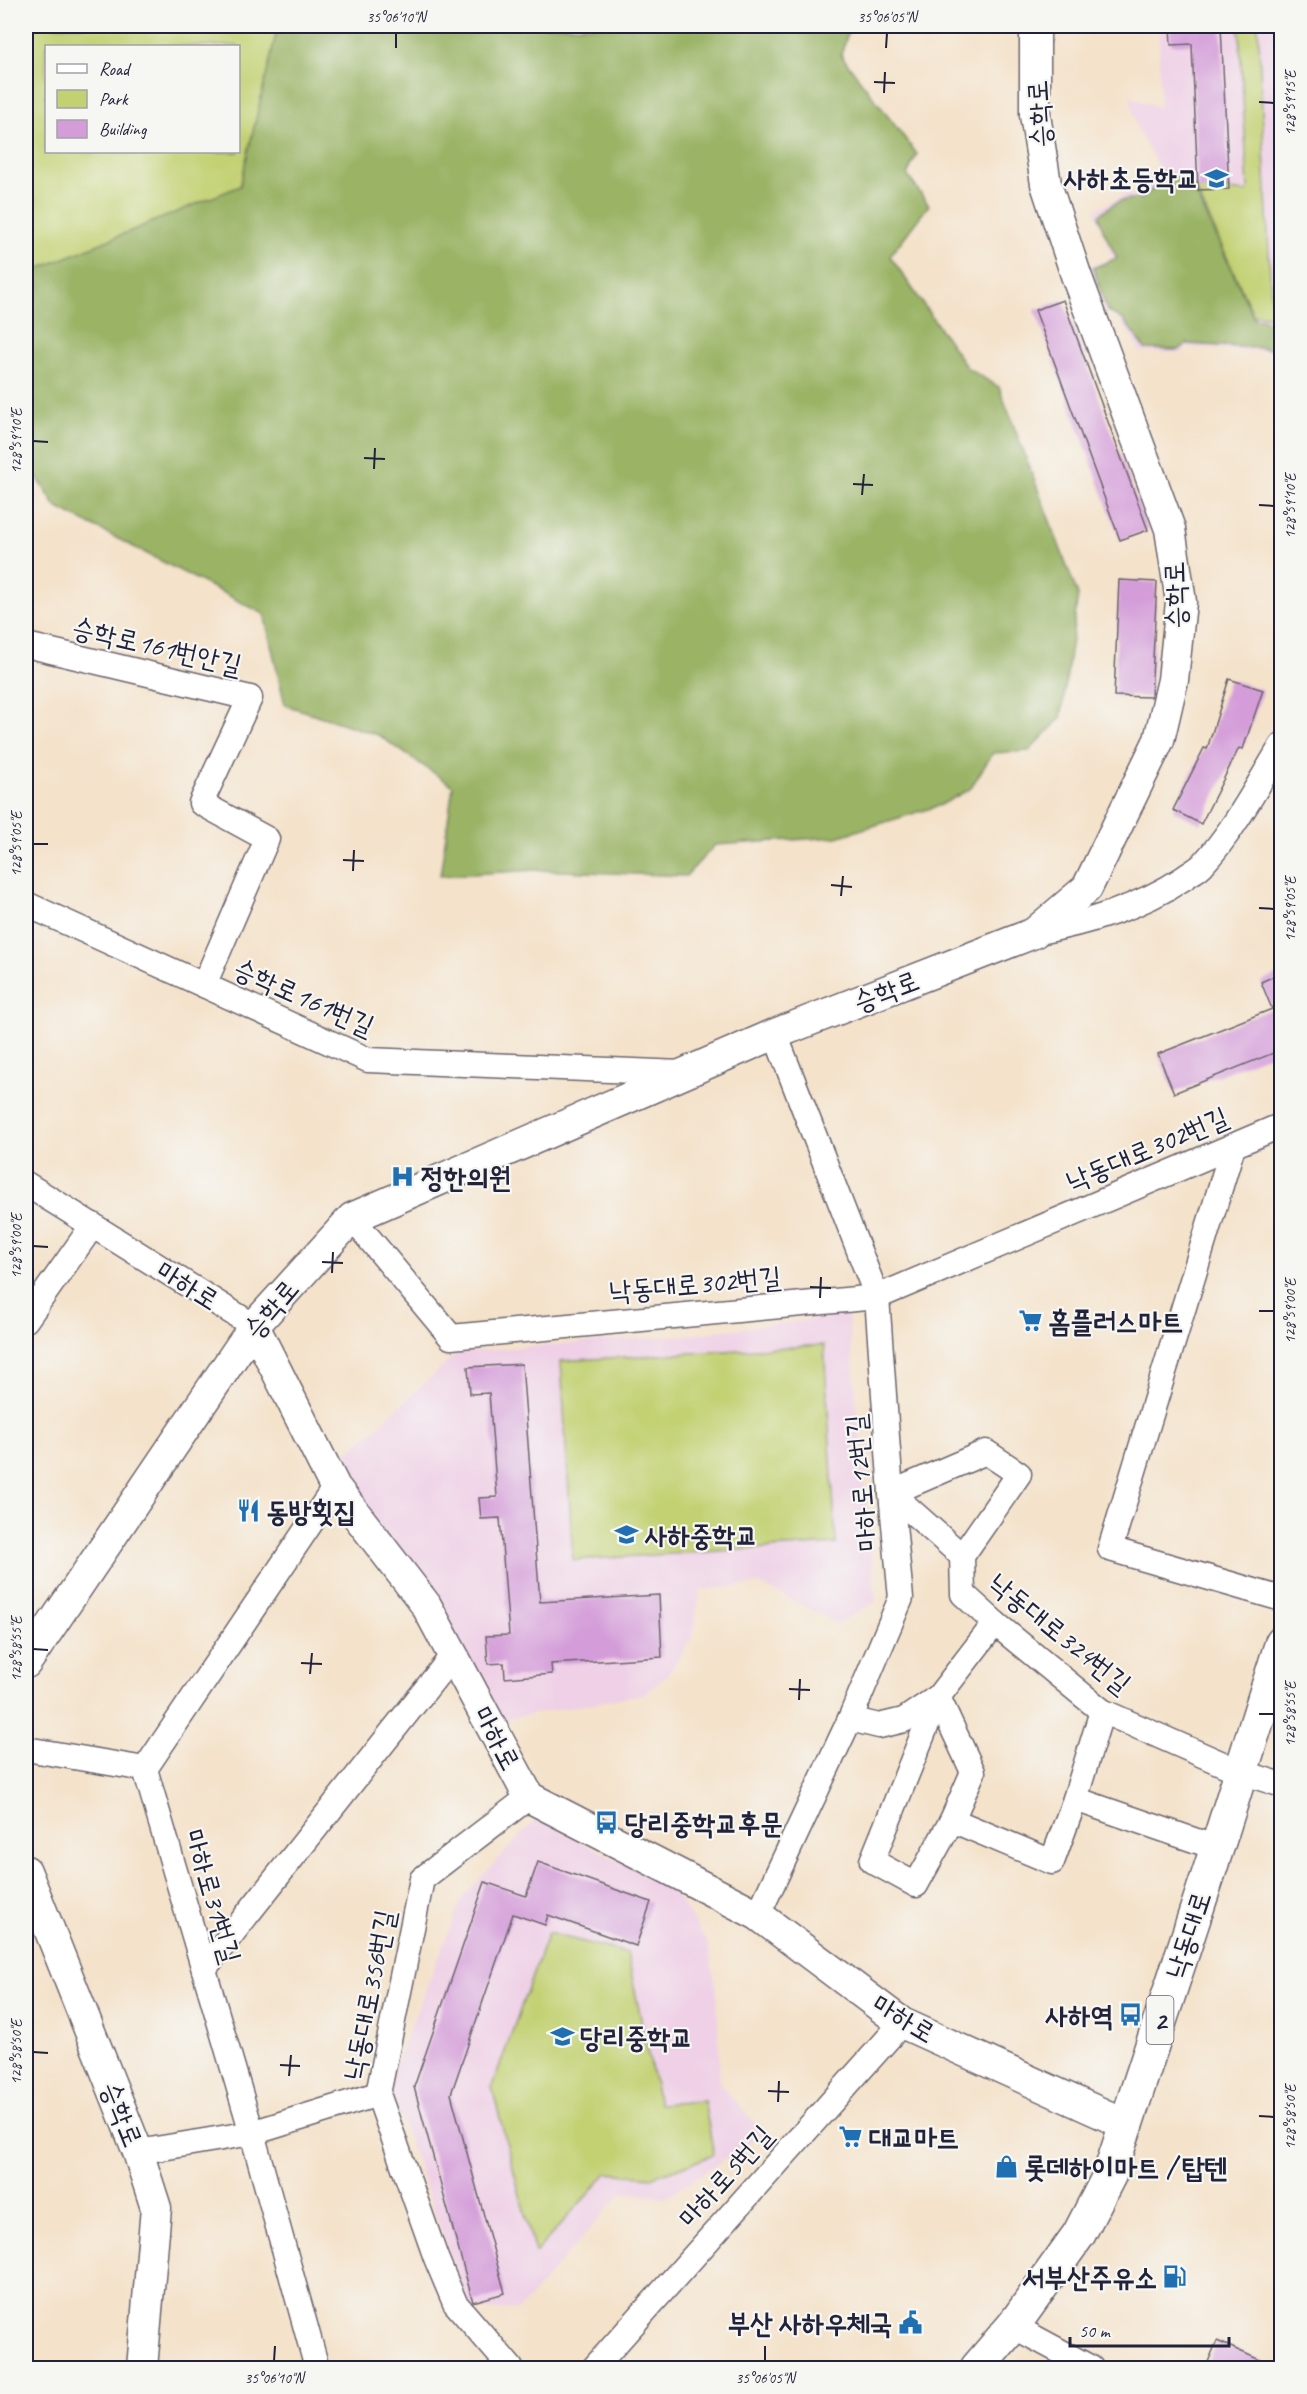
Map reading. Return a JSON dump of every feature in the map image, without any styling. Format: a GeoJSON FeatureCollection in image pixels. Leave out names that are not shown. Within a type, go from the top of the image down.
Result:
{"type":"FeatureCollection","features":[{"type":"Feature","properties":{"kind":"main road","name":"낙동대로"},"geometry":{"type":"LineString","coordinates":[[977,2368],[1013,2325],[1079,2234],[1109,2176],[1217,1848],[1281,1642]]}},
{"type":"Feature","properties":{"kind":"street","name":"승학로"},"geometry":{"type":"LineString","coordinates":[[26,1663],[254,1326],[352,1218],[775,1034],[1034,933],[1087,888],[1159,740],[1173,680],[1181,602],[1170,530],[1076,275],[1046,184],[1035,115],[1035,26]]}},
{"type":"Feature","properties":{"kind":"street","name":"승학로161번안길"},"geometry":{"type":"LineString","coordinates":[[26,645],[250,698],[201,803],[267,838],[204,986]]}},
{"type":"Feature","properties":{"kind":"street"},"geometry":{"type":"LineString","coordinates":[[1034,933],[1078,925],[1141,902],[1172,886],[1201,866],[1237,821],[1281,745]]}},
{"type":"Feature","properties":{"kind":"street","name":"승학로161번길"},"geometry":{"type":"LineString","coordinates":[[26,904],[368,1060],[684,1073]]}},
{"type":"Feature","properties":{"kind":"street","name":"마하로12번길"},"geometry":{"type":"LineString","coordinates":[[758,1915],[850,1719],[901,1598],[876,1297],[775,1034]]}},
{"type":"Feature","properties":{"kind":"street","name":"낙동대로302번길"},"geometry":{"type":"LineString","coordinates":[[352,1218],[451,1337],[876,1297],[1281,1125]]}},
{"type":"Feature","properties":{"kind":"street"},"geometry":{"type":"LineString","coordinates":[[1233,1146],[1110,1549],[1281,1599]]}},
{"type":"Feature","properties":{"kind":"street","name":"마하로"},"geometry":{"type":"LineString","coordinates":[[26,1184],[254,1326],[335,1487],[426,1605],[529,1797],[758,1915],[902,2023],[1125,2124]]}},
{"type":"Feature","properties":{"kind":"street"},"geometry":{"type":"LineString","coordinates":[[26,1320],[93,1225]]}},
{"type":"Feature","properties":{"kind":"street"},"geometry":{"type":"LineString","coordinates":[[891,1493],[986,1452],[1019,1474],[962,1556]]}},
{"type":"Feature","properties":{"kind":"street"},"geometry":{"type":"LineString","coordinates":[[26,1749],[144,1769],[335,1487]]}},
{"type":"Feature","properties":{"kind":"street","name":"낙동대로324번길"},"geometry":{"type":"LineString","coordinates":[[891,1493],[962,1556],[963,1594],[1102,1711],[1241,1772],[1281,1785]]}},
{"type":"Feature","properties":{"kind":"street"},"geometry":{"type":"LineString","coordinates":[[938,1697],[973,1772],[952,1820],[916,1885],[872,1861],[938,1697],[995,1623]]}},
{"type":"Feature","properties":{"kind":"street"},"geometry":{"type":"LineString","coordinates":[[204,1969],[453,1655]]}},
{"type":"Feature","properties":{"kind":"street"},"geometry":{"type":"LineString","coordinates":[[850,1719],[879,1726],[904,1720],[938,1697]]}},
{"type":"Feature","properties":{"kind":"street"},"geometry":{"type":"LineString","coordinates":[[952,1820],[1052,1862],[1075,1799],[1102,1711]]}},
{"type":"Feature","properties":{"kind":"street","name":"마하로31번길"},"geometry":{"type":"LineString","coordinates":[[144,1769],[252,2133],[316,2368]]}},
{"type":"Feature","properties":{"kind":"street","name":"낙동대로356번길"},"geometry":{"type":"LineString","coordinates":[[511,2368],[455,2303],[436,2258],[378,2094],[422,1880],[529,1797]]}},
{"type":"Feature","properties":{"kind":"street"},"geometry":{"type":"LineString","coordinates":[[1075,1799],[1217,1848]]}},
{"type":"Feature","properties":{"kind":"street","name":"승학로"},"geometry":{"type":"LineString","coordinates":[[26,1871],[138,2152],[156,2208],[142,2368]]}},
{"type":"Feature","properties":{"kind":"street","name":"마하로5번길"},"geometry":{"type":"LineString","coordinates":[[594,2368],[902,2023]]}},
{"type":"Feature","properties":{"kind":"street"},"geometry":{"type":"LineString","coordinates":[[138,2152],[252,2133],[378,2094]]}},
{"type":"Feature","properties":{"kind":"street"},"geometry":{"type":"LineString","coordinates":[[1013,2325],[1091,2368]]}},
{"type":"Feature","properties":{"kind":"shaded area","name":"사하초등학교"},"geometry":{"type":"Polygon","coordinates":[[[1155,26],[1281,26],[1281,350],[1278,352],[1186,347],[1183,353],[1141,352],[1120,320],[1104,311],[1090,267],[1113,258],[1095,210],[1128,193],[1138,196],[1147,191],[1158,166],[1137,128],[1130,97],[1160,107],[1159,30],[1155,26]]]}},
{"type":"Feature","properties":{"kind":"shaded area","name":"사하중학교"},"geometry":{"type":"Polygon","coordinates":[[[848,1315],[876,1602],[838,1623],[759,1584],[700,1590],[693,1636],[668,1674],[644,1694],[494,1721],[422,1573],[347,1496],[336,1461],[372,1432],[458,1352],[686,1335],[848,1315]]]}},
{"type":"Feature","properties":{"kind":"shaded area","name":"당리중학교"},"geometry":{"type":"Polygon","coordinates":[[[537,1818],[673,1890],[708,1944],[717,1992],[720,2084],[764,2133],[666,2197],[622,2192],[520,2309],[470,2311],[388,2082],[463,1897],[537,1818]]]}},
{"type":"Feature","properties":{"kind":"green space"},"geometry":{"type":"Polygon","coordinates":[[[26,26],[278,26],[241,186],[26,274],[26,26]]]}},
{"type":"Feature","properties":{"kind":"green space"},"geometry":{"type":"Polygon","coordinates":[[[278,26],[850,26],[841,55],[917,154],[907,175],[929,205],[890,256],[967,368],[999,387],[1078,595],[1061,718],[1029,751],[993,753],[970,789],[941,805],[837,837],[715,845],[686,876],[536,870],[440,876],[453,786],[378,735],[285,705],[264,614],[56,507],[26,460],[26,274],[240,186],[278,26]]]}},
{"type":"Feature","properties":{"kind":"green space"},"geometry":{"type":"Polygon","coordinates":[[[1239,26],[1258,26],[1272,317],[1253,314],[1195,187],[1247,192],[1239,26]]]}},
{"type":"Feature","properties":{"kind":"green space"},"geometry":{"type":"Polygon","coordinates":[[[1163,171],[1192,185],[1254,318],[1281,323],[1281,347],[1277,349],[1187,344],[1179,350],[1145,349],[1124,320],[1107,311],[1093,268],[1117,258],[1103,230],[1099,215],[1119,202],[1141,199],[1163,180],[1163,171]]]}},
{"type":"Feature","properties":{"kind":"green space"},"geometry":{"type":"Polygon","coordinates":[[[824,1345],[836,1544],[573,1560],[561,1361],[824,1345]]]}},
{"type":"Feature","properties":{"kind":"green space"},"geometry":{"type":"Polygon","coordinates":[[[548,1933],[627,1953],[659,2104],[704,2101],[714,2155],[653,2177],[607,2173],[535,2253],[492,2087],[548,1933]]]}},
{"type":"Feature","properties":{"kind":"building"},"geometry":{"type":"Polygon","coordinates":[[[1170,26],[1221,26],[1229,189],[1198,190],[1192,44],[1171,45],[1170,26]]]}},
{"type":"Feature","properties":{"kind":"building"},"geometry":{"type":"Polygon","coordinates":[[[1063,300],[1148,530],[1120,540],[1035,310],[1063,300]]]}},
{"type":"Feature","properties":{"kind":"building"},"geometry":{"type":"Polygon","coordinates":[[[1119,580],[1157,582],[1151,697],[1114,696],[1119,580]]]}},
{"type":"Feature","properties":{"kind":"building"},"geometry":{"type":"Polygon","coordinates":[[[1229,679],[1263,690],[1243,749],[1239,748],[1201,824],[1173,810],[1204,748],[1207,749],[1229,679]]]}},
{"type":"Feature","properties":{"kind":"building"},"geometry":{"type":"Polygon","coordinates":[[[1281,973],[1281,1050],[1174,1093],[1158,1054],[1272,1009],[1261,982],[1281,973]]]}},
{"type":"Feature","properties":{"kind":"building"},"geometry":{"type":"Polygon","coordinates":[[[522,1364],[540,1602],[659,1595],[662,1657],[551,1664],[552,1674],[505,1678],[504,1663],[488,1664],[486,1636],[509,1635],[500,1518],[481,1519],[479,1498],[497,1497],[489,1393],[470,1394],[468,1367],[522,1364]]]}},
{"type":"Feature","properties":{"kind":"building"},"geometry":{"type":"Polygon","coordinates":[[[538,1862],[651,1902],[636,1946],[548,1915],[545,1925],[513,1914],[451,2094],[505,2293],[473,2302],[414,2087],[485,1882],[526,1896],[538,1862]]]}},
{"type":"Feature","properties":{"kind":"building"},"geometry":{"type":"Polygon","coordinates":[[[1217,2341],[1278,2368],[1222,2368],[1208,2362],[1217,2341]]]}},
{"type":"Feature","properties":{"kind":"place","name":"사하초등학교"},"geometry":{"type":"Point","coordinates":[1217,178]}},
{"type":"Feature","properties":{"kind":"place","name":"정한의원"},"geometry":{"type":"Point","coordinates":[403,1177]}},
{"type":"Feature","properties":{"kind":"place","name":"홈플러스마트"},"geometry":{"type":"Point","coordinates":[1030,1321]}},
{"type":"Feature","properties":{"kind":"place","name":"동방횟집"},"geometry":{"type":"Point","coordinates":[248,1511]}},
{"type":"Feature","properties":{"kind":"place","name":"사하중학교"},"geometry":{"type":"Point","coordinates":[627,1535]}},
{"type":"Feature","properties":{"kind":"place","name":"당리중학교후문"},"geometry":{"type":"Point","coordinates":[607,1823]}},
{"type":"Feature","properties":{"kind":"place","name":"사하역"},"geometry":{"type":"Point","coordinates":[1131,2015]}},
{"type":"Feature","properties":{"kind":"place","name":"당리중학교"},"geometry":{"type":"Point","coordinates":[562,2037]}},
{"type":"Feature","properties":{"kind":"place","name":"대교마트"},"geometry":{"type":"Point","coordinates":[851,2137]}},
{"type":"Feature","properties":{"kind":"place","name":"롯데하이마트 / 탑텐"},"geometry":{"type":"Point","coordinates":[1006,2167]}},
{"type":"Feature","properties":{"kind":"place","name":"서부산주유소"},"geometry":{"type":"Point","coordinates":[1175,2277]}},
{"type":"Feature","properties":{"kind":"place","name":"부산 사하우체국"},"geometry":{"type":"Point","coordinates":[910,2323]}}]}
